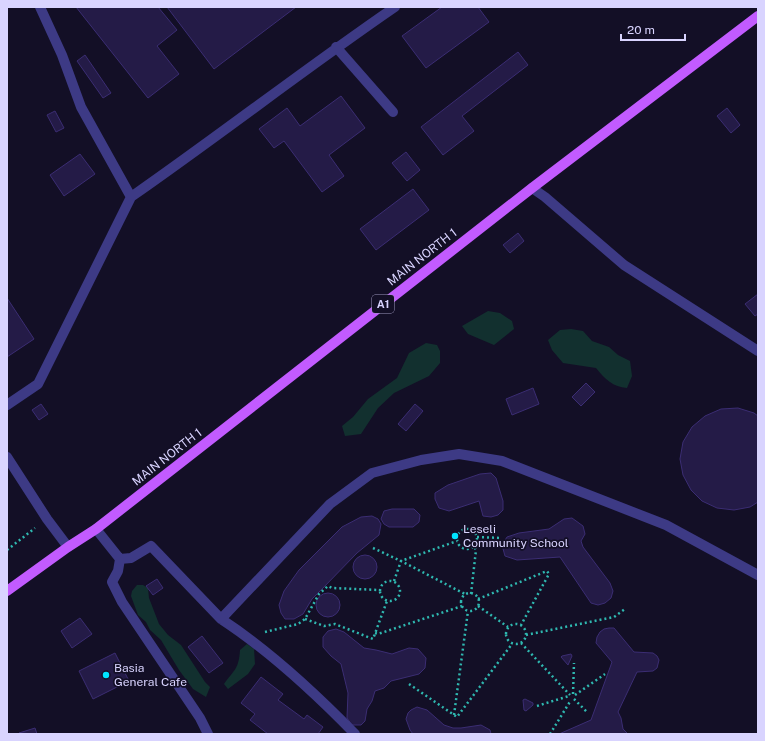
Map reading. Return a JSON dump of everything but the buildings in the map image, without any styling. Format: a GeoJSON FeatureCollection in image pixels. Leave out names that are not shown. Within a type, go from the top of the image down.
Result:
{"type":"FeatureCollection","features":[{"type":"Feature","properties":{"kind":"main road","name":"MAIN NORTH 1"},"geometry":{"type":"LineString","coordinates":[[7,591],[68,547],[96,529],[532,188],[758,16]]}},
{"type":"Feature","properties":{"kind":"street"},"geometry":{"type":"LineString","coordinates":[[40,7],[62,55],[81,107],[131,197]]}},
{"type":"Feature","properties":{"kind":"street"},"geometry":{"type":"LineString","coordinates":[[7,405],[38,384],[131,197],[197,151],[336,48],[395,7]]}},
{"type":"Feature","properties":{"kind":"street"},"geometry":{"type":"LineString","coordinates":[[336,48],[393,112]]}},
{"type":"Feature","properties":{"kind":"street"},"geometry":{"type":"LineString","coordinates":[[532,188],[545,197],[624,265],[758,351]]}},
{"type":"Feature","properties":{"kind":"street"},"geometry":{"type":"LineString","coordinates":[[220,619],[330,504],[372,473],[421,460],[459,454],[502,461],[666,525],[758,575]]}},
{"type":"Feature","properties":{"kind":"street"},"geometry":{"type":"LineString","coordinates":[[7,457],[47,519],[68,547]]}},
{"type":"Feature","properties":{"kind":"street"},"geometry":{"type":"LineString","coordinates":[[96,529],[120,559],[118,571],[112,582],[119,596],[200,718],[208,734]]}},
{"type":"Feature","properties":{"kind":"street"},"geometry":{"type":"LineString","coordinates":[[120,559],[131,558],[151,546],[220,619],[249,639],[316,694],[355,734]]}},
{"type":"Feature","properties":{"kind":"path"},"geometry":{"type":"LineString","coordinates":[[7,550],[47,519]]}},
{"type":"Feature","properties":{"kind":"path"},"geometry":{"type":"LineString","coordinates":[[466,528],[475,533],[477,537],[477,542],[470,549],[460,547],[457,541],[458,533],[466,528]]}},
{"type":"Feature","properties":{"kind":"path"},"geometry":{"type":"LineString","coordinates":[[477,537],[502,538]]}},
{"type":"Feature","properties":{"kind":"path"},"geometry":{"type":"LineString","coordinates":[[401,561],[457,541]]}},
{"type":"Feature","properties":{"kind":"path"},"geometry":{"type":"LineString","coordinates":[[471,594],[476,550],[474,546]]}},
{"type":"Feature","properties":{"kind":"path"},"geometry":{"type":"LineString","coordinates":[[373,548],[465,594],[474,594],[478,599],[478,606]]}},
{"type":"Feature","properties":{"kind":"path"},"geometry":{"type":"LineString","coordinates":[[394,581],[401,561]]}},
{"type":"Feature","properties":{"kind":"path"},"geometry":{"type":"LineString","coordinates":[[478,599],[547,571],[549,574],[521,625]]}},
{"type":"Feature","properties":{"kind":"path"},"geometry":{"type":"LineString","coordinates":[[389,580],[398,584],[400,594],[392,601],[387,601],[380,595],[379,590],[381,585],[389,580]]}},
{"type":"Feature","properties":{"kind":"path"},"geometry":{"type":"LineString","coordinates":[[249,639],[255,634],[298,624],[305,619],[319,594],[328,586],[332,588],[379,590]]}},
{"type":"Feature","properties":{"kind":"path"},"geometry":{"type":"LineString","coordinates":[[465,594],[462,597],[462,606],[464,609],[472,611],[478,606]]}},
{"type":"Feature","properties":{"kind":"path"},"geometry":{"type":"LineString","coordinates":[[305,619],[324,626],[335,624],[373,639],[387,601]]}},
{"type":"Feature","properties":{"kind":"path"},"geometry":{"type":"LineString","coordinates":[[375,633],[378,634],[462,606]]}},
{"type":"Feature","properties":{"kind":"path"},"geometry":{"type":"LineString","coordinates":[[478,606],[508,627]]}},
{"type":"Feature","properties":{"kind":"path"},"geometry":{"type":"LineString","coordinates":[[526,635],[614,618],[625,609]]}},
{"type":"Feature","properties":{"kind":"path"},"geometry":{"type":"LineString","coordinates":[[454,715],[468,611]]}},
{"type":"Feature","properties":{"kind":"path"},"geometry":{"type":"LineString","coordinates":[[516,624],[521,625],[524,628],[526,638],[519,644],[512,644],[506,638],[508,627],[516,624]]}},
{"type":"Feature","properties":{"kind":"path"},"geometry":{"type":"LineString","coordinates":[[521,643],[588,713]]}},
{"type":"Feature","properties":{"kind":"path"},"geometry":{"type":"LineString","coordinates":[[409,684],[457,717],[512,644]]}},
{"type":"Feature","properties":{"kind":"path"},"geometry":{"type":"LineString","coordinates":[[550,734],[572,697],[574,663]]}},
{"type":"Feature","properties":{"kind":"path"},"geometry":{"type":"LineString","coordinates":[[537,706],[572,697],[604,674]]}},
{"type":"Feature","properties":{"kind":"green space"},"geometry":{"type":"Polygon","coordinates":[[[488,311],[500,313],[512,321],[514,329],[494,345],[468,334],[462,326],[488,311]]]}},
{"type":"Feature","properties":{"kind":"green space"},"geometry":{"type":"Polygon","coordinates":[[[571,329],[583,331],[592,341],[609,347],[618,355],[630,361],[632,376],[627,388],[613,384],[596,368],[563,363],[552,350],[548,340],[560,330],[571,329]]]}},
{"type":"Feature","properties":{"kind":"green space"},"geometry":{"type":"Polygon","coordinates":[[[426,343],[437,345],[440,351],[440,363],[429,376],[394,393],[378,408],[361,434],[345,436],[342,426],[353,417],[368,399],[397,378],[409,353],[426,343]]]}},
{"type":"Feature","properties":{"kind":"green space"},"geometry":{"type":"Polygon","coordinates":[[[137,585],[143,585],[148,588],[149,598],[159,624],[168,635],[181,645],[205,682],[210,687],[206,697],[193,689],[179,670],[161,640],[150,630],[146,622],[138,615],[131,596],[132,591],[137,585]]]}},
{"type":"Feature","properties":{"kind":"green space"},"geometry":{"type":"Polygon","coordinates":[[[247,644],[254,649],[255,664],[248,674],[228,689],[224,684],[237,665],[240,650],[247,644]]]}},
{"type":"Feature","properties":{"kind":"place","name":"Leseli Community School"},"geometry":{"type":"Point","coordinates":[455,536]}},
{"type":"Feature","properties":{"kind":"place","name":"Basia General Cafe"},"geometry":{"type":"Point","coordinates":[106,675]}}]}
